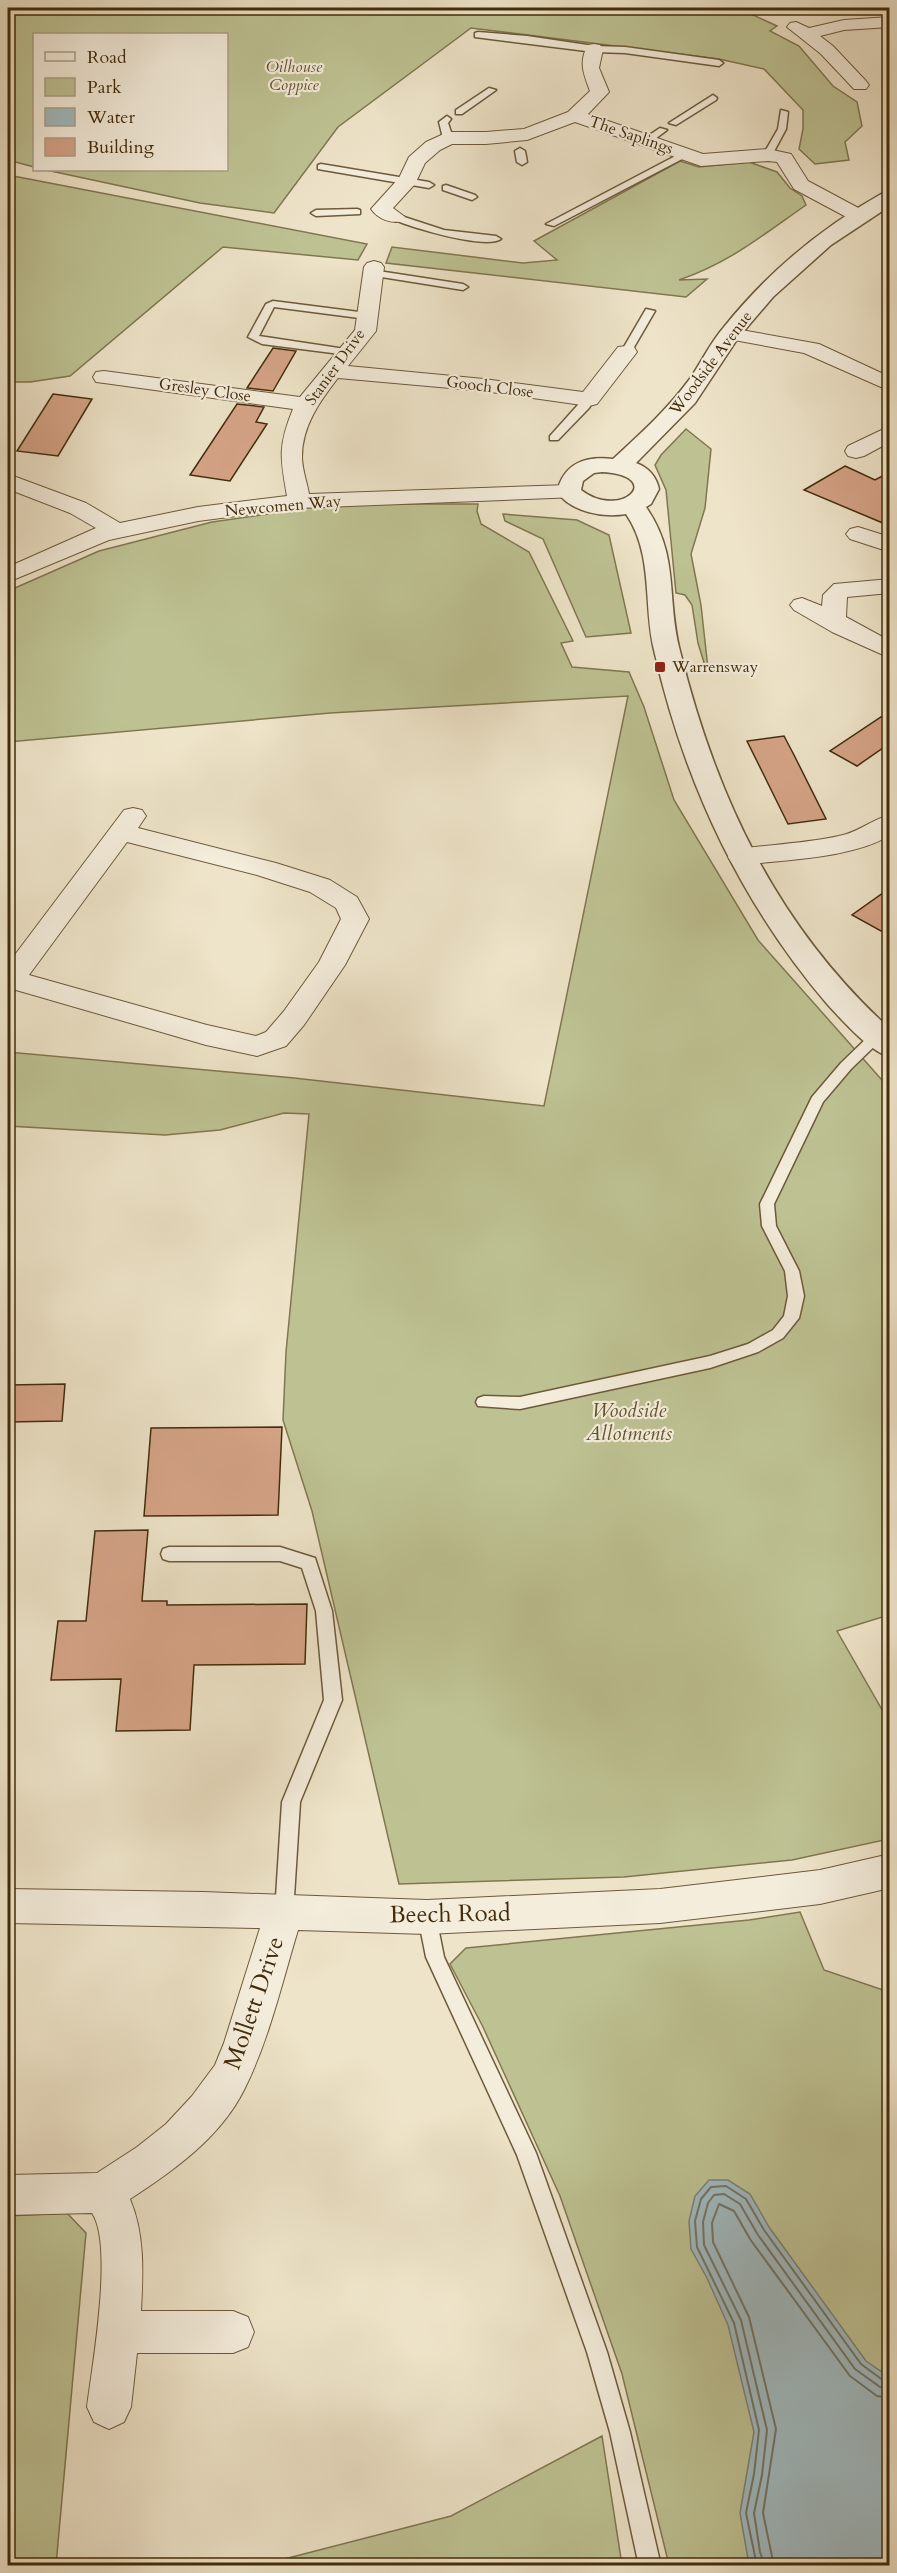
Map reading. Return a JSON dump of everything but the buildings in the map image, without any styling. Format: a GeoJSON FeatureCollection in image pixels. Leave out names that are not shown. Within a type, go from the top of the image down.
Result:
{"type":"FeatureCollection","features":[{"type":"Feature","properties":{"kind":"street"},"geometry":{"type":"LineString","coordinates":[[860,85],[827,50],[801,30],[890,22]]}},
{"type":"Feature","properties":{"kind":"street"},"geometry":{"type":"LineString","coordinates":[[575,116],[600,92],[590,68],[594,49]]}},
{"type":"Feature","properties":{"kind":"street","name":"The Saplings"},"geometry":{"type":"LineString","coordinates":[[388,213],[408,180],[416,161],[448,129],[518,143],[527,134],[575,116],[656,135],[683,154],[701,160],[768,155]]}},
{"type":"Feature","properties":{"kind":"street"},"geometry":{"type":"LineString","coordinates":[[768,155],[783,158],[801,185],[857,215]]}},
{"type":"Feature","properties":{"kind":"street","name":"Woodside Avenue"},"geometry":{"type":"LineString","coordinates":[[619,466],[676,412],[697,385],[730,334],[792,265],[857,215],[890,197]]}},
{"type":"Feature","properties":{"kind":"street"},"geometry":{"type":"LineString","coordinates":[[357,212],[388,213]]}},
{"type":"Feature","properties":{"kind":"street","name":"Stanier Drive"},"geometry":{"type":"LineString","coordinates":[[299,501],[291,457],[295,430],[306,404],[365,331],[373,270]]}},
{"type":"Feature","properties":{"kind":"street"},"geometry":{"type":"LineString","coordinates":[[730,334],[798,346],[821,353],[850,369],[890,385]]}},
{"type":"Feature","properties":{"kind":"street"},"geometry":{"type":"LineString","coordinates":[[589,399],[626,352]]}},
{"type":"Feature","properties":{"kind":"street","name":"Gooch Close"},"geometry":{"type":"LineString","coordinates":[[332,371],[589,399]]}},
{"type":"Feature","properties":{"kind":"street","name":"Gresley Close"},"geometry":{"type":"LineString","coordinates":[[104,377],[306,404]]}},
{"type":"Feature","properties":{"kind":"street"},"geometry":{"type":"LineString","coordinates":[[856,451],[888,435]]}},
{"type":"Feature","properties":{"kind":"street"},"geometry":{"type":"LineString","coordinates":[[602,465],[633,470],[646,482],[646,493],[632,506],[619,508],[588,505],[576,499],[569,492],[572,478],[579,471],[602,465]]}},
{"type":"Feature","properties":{"kind":"street"},"geometry":{"type":"LineString","coordinates":[[8,481],[78,508],[117,531]]}},
{"type":"Feature","properties":{"kind":"street","name":"Newcomen Way"},"geometry":{"type":"LineString","coordinates":[[8,575],[102,534],[198,514],[299,501],[569,492]]}},
{"type":"Feature","properties":{"kind":"street"},"geometry":{"type":"LineString","coordinates":[[632,506],[652,535],[657,555],[665,639],[679,698],[708,786],[741,857],[788,935],[851,1010],[883,1042]]}},
{"type":"Feature","properties":{"kind":"street"},"geometry":{"type":"LineString","coordinates":[[858,534],[890,545]]}},
{"type":"Feature","properties":{"kind":"street"},"geometry":{"type":"LineString","coordinates":[[841,627],[834,617],[835,595],[842,589],[890,586]]}},
{"type":"Feature","properties":{"kind":"street"},"geometry":{"type":"LineString","coordinates":[[802,605],[890,651]]}},
{"type":"Feature","properties":{"kind":"street"},"geometry":{"type":"LineString","coordinates":[[127,823],[320,886],[347,903],[355,918],[331,965],[294,1018],[276,1039],[257,1046],[206,1035],[52,989],[9,981],[127,823]]}},
{"type":"Feature","properties":{"kind":"street"},"geometry":{"type":"LineString","coordinates":[[741,857],[846,843],[873,834],[890,823]]}},
{"type":"Feature","properties":{"kind":"street","name":"Beech Road"},"geometry":{"type":"LineString","coordinates":[[8,1906],[180,1908],[427,1917],[660,1906],[820,1887],[890,1871]]}},
{"type":"Feature","properties":{"kind":"street","name":"Mollett Drive"},"geometry":{"type":"LineString","coordinates":[[102,2193],[152,2161],[180,2138],[206,2110],[229,2078],[244,2044],[284,1913]]}},
{"type":"Feature","properties":{"kind":"street"},"geometry":{"type":"LineString","coordinates":[[8,2194],[102,2193],[116,2214],[122,2251],[109,2407]]}},
{"type":"Feature","properties":{"kind":"street"},"geometry":{"type":"LineString","coordinates":[[117,2332],[233,2332]]}},
{"type":"Feature","properties":{"kind":"lane"},"geometry":{"type":"LineString","coordinates":[[478,35],[527,39],[594,49],[625,50],[719,63]]}},
{"type":"Feature","properties":{"kind":"lane"},"geometry":{"type":"LineString","coordinates":[[459,112],[492,90]]}},
{"type":"Feature","properties":{"kind":"lane"},"geometry":{"type":"LineString","coordinates":[[674,123],[713,98]]}},
{"type":"Feature","properties":{"kind":"lane"},"geometry":{"type":"LineString","coordinates":[[768,155],[782,129],[784,112]]}},
{"type":"Feature","properties":{"kind":"lane"},"geometry":{"type":"LineString","coordinates":[[518,143],[522,162]]}},
{"type":"Feature","properties":{"kind":"lane"},"geometry":{"type":"LineString","coordinates":[[551,224],[683,154]]}},
{"type":"Feature","properties":{"kind":"lane"},"geometry":{"type":"LineString","coordinates":[[321,167],[429,185]]}},
{"type":"Feature","properties":{"kind":"lane"},"geometry":{"type":"LineString","coordinates":[[446,188],[472,196]]}},
{"type":"Feature","properties":{"kind":"lane"},"geometry":{"type":"LineString","coordinates":[[316,213],[357,212]]}},
{"type":"Feature","properties":{"kind":"lane"},"geometry":{"type":"LineString","coordinates":[[388,213],[419,228],[474,238],[496,239]]}},
{"type":"Feature","properties":{"kind":"lane"},"geometry":{"type":"LineString","coordinates":[[373,270],[463,287]]}},
{"type":"Feature","properties":{"kind":"lane"},"geometry":{"type":"LineString","coordinates":[[348,352],[253,338],[269,306],[273,304],[367,316]]}},
{"type":"Feature","properties":{"kind":"lane"},"geometry":{"type":"LineString","coordinates":[[626,352],[650,311]]}},
{"type":"Feature","properties":{"kind":"lane"},"geometry":{"type":"LineString","coordinates":[[554,438],[589,399]]}},
{"type":"Feature","properties":{"kind":"lane"},"geometry":{"type":"LineString","coordinates":[[484,1402],[520,1402],[710,1362],[753,1348],[778,1334],[790,1318],[796,1296],[792,1271],[769,1226],[767,1204],[818,1100],[846,1066],[883,1042]]}},
{"type":"Feature","properties":{"kind":"lane"},"geometry":{"type":"LineString","coordinates":[[169,1554],[280,1554],[309,1563],[324,1611],[333,1700],[291,1802],[284,1913]]}},
{"type":"Feature","properties":{"kind":"lane"},"geometry":{"type":"LineString","coordinates":[[427,1917],[435,1957],[526,2153],[597,2352],[620,2432],[650,2565]]}},
{"type":"Feature","properties":{"kind":"green space","name":"Oilhouse Coppice"},"geometry":{"type":"Polygon","coordinates":[[[8,8],[738,8],[777,26],[770,31],[799,46],[833,86],[857,102],[862,126],[845,142],[849,160],[815,164],[799,149],[803,129],[803,110],[764,69],[719,59],[471,28],[338,127],[274,213],[200,203],[51,171],[228,171],[228,33],[33,33],[33,167],[8,160],[8,8]]]}},
{"type":"Feature","properties":{"kind":"green space"},"geometry":{"type":"Polygon","coordinates":[[[680,161],[699,167],[749,162],[777,172],[790,188],[802,196],[806,205],[730,257],[679,280],[707,279],[686,297],[386,263],[392,247],[523,263],[557,260],[534,241],[680,161]]]}},
{"type":"Feature","properties":{"kind":"green space"},"geometry":{"type":"Polygon","coordinates":[[[8,175],[367,244],[358,260],[223,247],[70,376],[30,382],[8,382],[8,175]]]}},
{"type":"Feature","properties":{"kind":"green space"},"geometry":{"type":"Polygon","coordinates":[[[686,429],[711,449],[705,508],[691,554],[701,605],[708,669],[706,669],[698,643],[692,605],[685,595],[676,593],[666,490],[655,465],[661,455],[686,429]]]}},
{"type":"Feature","properties":{"kind":"green space","name":"Woodside Allotments"},"geometry":{"type":"Polygon","coordinates":[[[314,504],[478,504],[477,511],[481,524],[529,552],[573,641],[561,643],[572,667],[629,672],[644,707],[674,800],[758,940],[889,1088],[889,1615],[837,1631],[889,1722],[889,1839],[792,1860],[624,1877],[399,1884],[312,1511],[283,1420],[286,1352],[309,1114],[284,1113],[220,1130],[165,1135],[8,1126],[8,1052],[294,1078],[544,1106],[628,696],[330,713],[8,742],[8,591],[99,551],[212,522],[303,509],[314,504]]]}},
{"type":"Feature","properties":{"kind":"green space"},"geometry":{"type":"Polygon","coordinates":[[[503,514],[577,520],[609,535],[631,633],[586,637],[543,539],[505,521],[503,514]]]}},
{"type":"Feature","properties":{"kind":"green space"},"geometry":{"type":"Polygon","coordinates":[[[800,1912],[824,1970],[889,1992],[889,2565],[669,2565],[622,2374],[560,2196],[483,2027],[450,1964],[466,1948],[749,1920],[800,1912]]]}},
{"type":"Feature","properties":{"kind":"green space"},"geometry":{"type":"Polygon","coordinates":[[[67,2213],[86,2233],[56,2565],[8,2565],[8,2216],[67,2213]]]}},
{"type":"Feature","properties":{"kind":"green space"},"geometry":{"type":"Polygon","coordinates":[[[602,2436],[622,2565],[261,2565],[451,2516],[602,2436]]]}},
{"type":"Feature","properties":{"kind":"water"},"geometry":{"type":"Polygon","coordinates":[[[709,2180],[728,2180],[750,2194],[769,2227],[866,2361],[889,2377],[889,2565],[753,2566],[748,2559],[740,2513],[754,2432],[728,2325],[691,2249],[689,2221],[695,2196],[709,2180]]]}},
{"type":"Feature","properties":{"kind":"place","name":"Warrensway"},"geometry":{"type":"Point","coordinates":[660,667]}}]}
